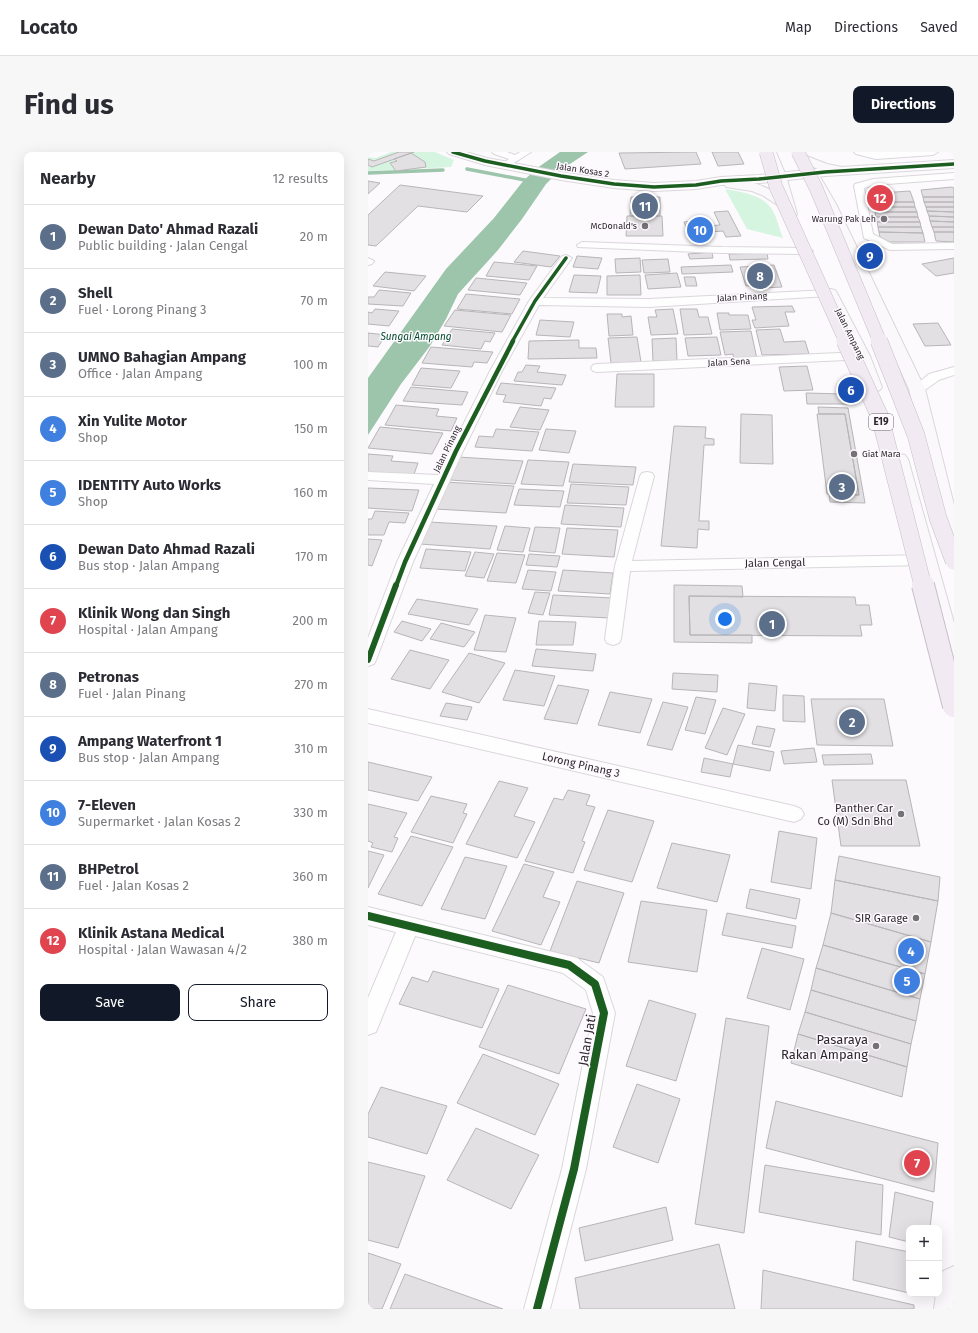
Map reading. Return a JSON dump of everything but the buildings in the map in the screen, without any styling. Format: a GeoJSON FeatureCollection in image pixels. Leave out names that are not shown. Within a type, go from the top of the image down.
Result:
{"type":"FeatureCollection","features":[{"type":"Feature","properties":{"kind":"highway","name":"E19"},"geometry":{"type":"LineString","coordinates":[[801,154],[894,376],[916,435],[938,518],[954,561]]}},
{"type":"Feature","properties":{"kind":"highway","name":"E19"},"geometry":{"type":"LineString","coordinates":[[770,155],[776,187],[880,418],[954,706]]}},
{"type":"Feature","properties":{"kind":"main road"},"geometry":{"type":"LineString","coordinates":[[801,154],[824,167],[849,172]]}},
{"type":"Feature","properties":{"kind":"main road"},"geometry":{"type":"LineString","coordinates":[[801,154],[817,174],[917,389],[953,531],[917,525]]}},
{"type":"Feature","properties":{"kind":"main road"},"geometry":{"type":"LineString","coordinates":[[730,182],[754,176],[770,155]]}},
{"type":"Feature","properties":{"kind":"main road","name":"Jalan Ampang"},"geometry":{"type":"LineString","coordinates":[[770,155],[781,178],[788,206],[808,251],[862,356],[888,422],[954,660]]}},
{"type":"Feature","properties":{"kind":"main road"},"geometry":{"type":"LineString","coordinates":[[830,204],[830,186],[836,180],[849,172]]}},
{"type":"Feature","properties":{"kind":"main road"},"geometry":{"type":"LineString","coordinates":[[730,182],[755,186],[766,191],[788,206]]}},
{"type":"Feature","properties":{"kind":"main road"},"geometry":{"type":"LineString","coordinates":[[950,1309],[954,1282]]}},
{"type":"Feature","properties":{"kind":"street","name":"Jalan Kosas 2"},"geometry":{"type":"LineString","coordinates":[[453,152],[465,156],[512,163],[557,176],[614,184],[654,187],[954,164]]}},
{"type":"Feature","properties":{"kind":"street"},"geometry":{"type":"LineString","coordinates":[[497,152],[512,163],[526,152]]}},
{"type":"Feature","properties":{"kind":"street"},"geometry":{"type":"LineString","coordinates":[[859,152],[876,156],[933,152]]}},
{"type":"Feature","properties":{"kind":"street"},"geometry":{"type":"LineString","coordinates":[[954,176],[873,182],[859,186],[868,236],[890,248],[954,246]]}},
{"type":"Feature","properties":{"kind":"street"},"geometry":{"type":"LineString","coordinates":[[582,245],[722,250],[808,251]]}},
{"type":"Feature","properties":{"kind":"street","name":"Jalan Pinang"},"geometry":{"type":"LineString","coordinates":[[368,660],[405,562],[442,480],[496,371],[535,302],[566,258]]}},
{"type":"Feature","properties":{"kind":"street","name":"Jalan Pinang"},"geometry":{"type":"LineString","coordinates":[[535,302],[649,303],[830,293]]}},
{"type":"Feature","properties":{"kind":"street","name":"Jalan Sena"},"geometry":{"type":"LineString","coordinates":[[597,368],[862,356]]}},
{"type":"Feature","properties":{"kind":"street"},"geometry":{"type":"LineString","coordinates":[[917,389],[934,377],[954,371]]}},
{"type":"Feature","properties":{"kind":"street"},"geometry":{"type":"LineString","coordinates":[[368,476],[442,480]]}},
{"type":"Feature","properties":{"kind":"street"},"geometry":{"type":"LineString","coordinates":[[613,639],[623,566],[646,476]]}},
{"type":"Feature","properties":{"kind":"street","name":"Jalan Cengal"},"geometry":{"type":"LineString","coordinates":[[623,566],[926,560]]}},
{"type":"Feature","properties":{"kind":"street","name":"Lorong Pinang 3"},"geometry":{"type":"LineString","coordinates":[[368,716],[794,814]]}},
{"type":"Feature","properties":{"kind":"street","name":"Jalan Jati"},"geometry":{"type":"LineString","coordinates":[[368,916],[408,927],[569,965],[595,984],[604,1013],[574,1169],[537,1309]]}},
{"type":"Feature","properties":{"kind":"street"},"geometry":{"type":"LineString","coordinates":[[368,1025],[408,927]]}},
{"type":"Feature","properties":{"kind":"shaded area"},"geometry":{"type":"Polygon","coordinates":[[[391,152],[435,152],[454,160],[451,167],[368,171],[368,157],[376,158],[391,152]]]}},
{"type":"Feature","properties":{"kind":"shaded area"},"geometry":{"type":"Polygon","coordinates":[[[725,189],[750,194],[767,203],[775,215],[783,238],[747,229],[725,189]]]}},
{"type":"Feature","properties":{"kind":"water","name":"Sungai Ampang"},"geometry":{"type":"Polygon","coordinates":[[[560,152],[588,152],[558,172],[546,184],[498,250],[458,294],[446,319],[430,346],[401,384],[368,435],[368,378],[446,269],[494,218],[524,180],[540,166],[560,152]]]}},
{"type":"Feature","properties":{"kind":"waterway"},"geometry":{"type":"LineString","coordinates":[[467,169],[530,181]]}},
{"type":"Feature","properties":{"kind":"waterway"},"geometry":{"type":"LineString","coordinates":[[368,173],[443,170]]}},
{"type":"Feature","properties":{"kind":"cycle path"},"geometry":{"type":"LineString","coordinates":[[453,152],[485,161],[561,176],[614,184],[654,187],[696,185],[721,181],[759,179],[825,172],[954,164]]}},
{"type":"Feature","properties":{"kind":"cycle path"},"geometry":{"type":"LineString","coordinates":[[368,660],[405,562],[456,451],[496,371],[535,301],[566,258]]}},
{"type":"Feature","properties":{"kind":"cycle path"},"geometry":{"type":"LineString","coordinates":[[368,916],[569,965],[595,984],[604,1013],[574,1169],[537,1309]]}},
{"type":"Feature","properties":{"kind":"place","name":"Klinik Astana Medical"},"geometry":{"type":"Point","coordinates":[880,198]}},
{"type":"Feature","properties":{"kind":"place","name":"BHPetrol"},"geometry":{"type":"Point","coordinates":[645,206]}},
{"type":"Feature","properties":{"kind":"place","name":"Warung Pak Leh"},"geometry":{"type":"Point","coordinates":[884,219]}},
{"type":"Feature","properties":{"kind":"place","name":"McDonald's"},"geometry":{"type":"Point","coordinates":[645,226]}},
{"type":"Feature","properties":{"kind":"place","name":"7-Eleven"},"geometry":{"type":"Point","coordinates":[700,230]}},
{"type":"Feature","properties":{"kind":"place","name":"Ampang Waterfront 1"},"geometry":{"type":"Point","coordinates":[870,256]}},
{"type":"Feature","properties":{"kind":"place","name":"Petronas"},"geometry":{"type":"Point","coordinates":[760,276]}},
{"type":"Feature","properties":{"kind":"place","name":"Dewan Dato Ahmad Razali"},"geometry":{"type":"Point","coordinates":[851,390]}},
{"type":"Feature","properties":{"kind":"place","name":"Giat Mara"},"geometry":{"type":"Point","coordinates":[854,454]}},
{"type":"Feature","properties":{"kind":"place","name":"UMNO Bahagian Ampang"},"geometry":{"type":"Point","coordinates":[842,487]}},
{"type":"Feature","properties":{"kind":"place","name":"Dewan Dato' Ahmad Razali"},"geometry":{"type":"Point","coordinates":[772,624]}},
{"type":"Feature","properties":{"kind":"place","name":"Shell"},"geometry":{"type":"Point","coordinates":[852,722]}},
{"type":"Feature","properties":{"kind":"place","name":"Panther Car Co (M) Sdn Bhd"},"geometry":{"type":"Point","coordinates":[901,814]}},
{"type":"Feature","properties":{"kind":"place","name":"SIR Garage"},"geometry":{"type":"Point","coordinates":[916,918]}},
{"type":"Feature","properties":{"kind":"place","name":"Xin Yulite Motor"},"geometry":{"type":"Point","coordinates":[911,951]}},
{"type":"Feature","properties":{"kind":"place","name":"IDENTITY Auto Works"},"geometry":{"type":"Point","coordinates":[907,981]}},
{"type":"Feature","properties":{"kind":"place","name":"Pasaraya Rakan Ampang"},"geometry":{"type":"Point","coordinates":[876,1046]}},
{"type":"Feature","properties":{"kind":"place","name":"Klinik Wong dan Singh"},"geometry":{"type":"Point","coordinates":[917,1163]}}]}
